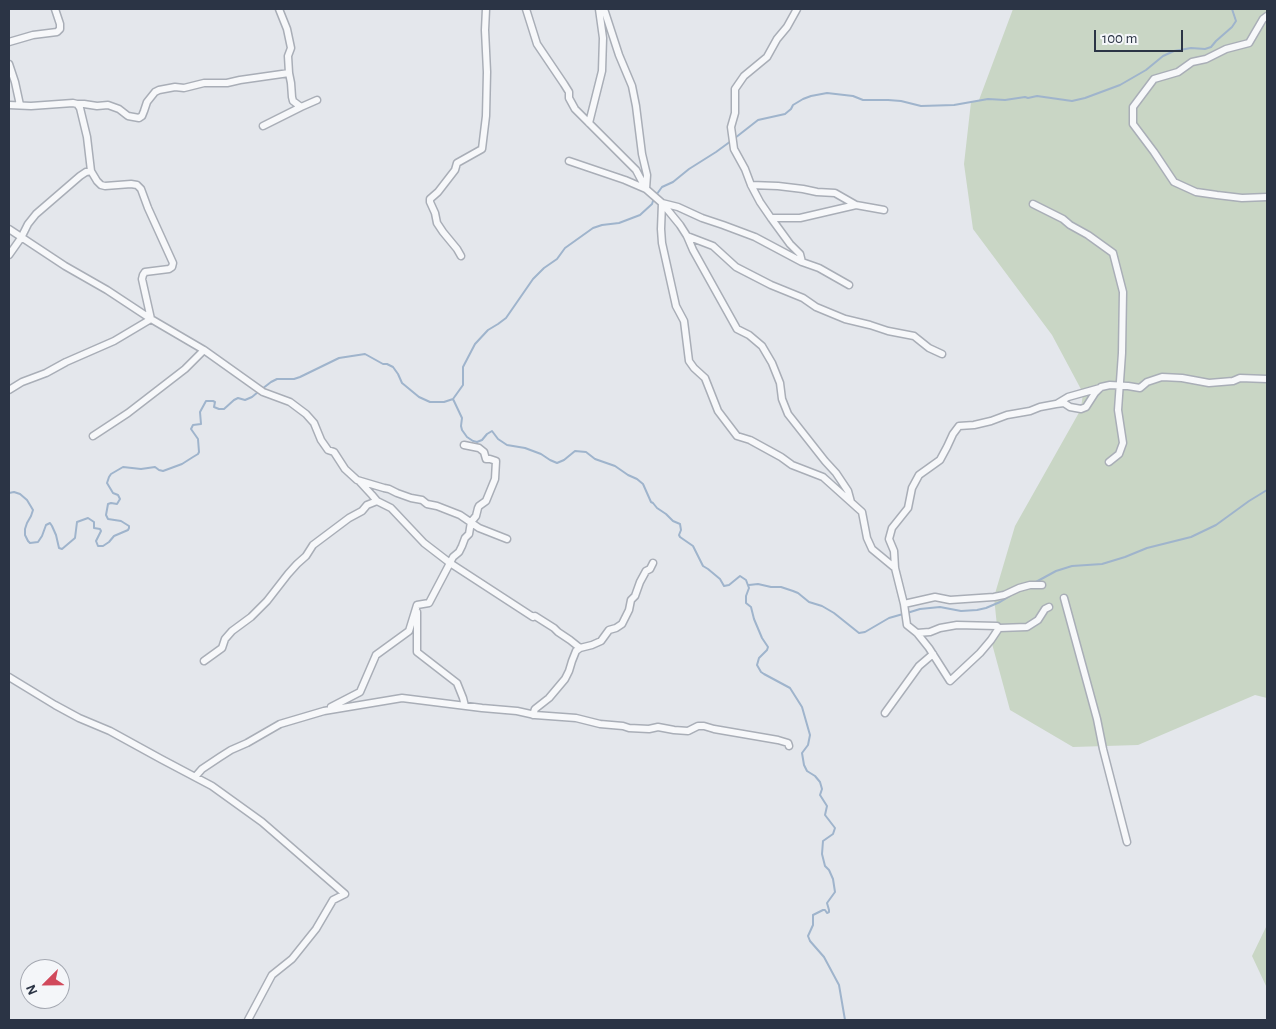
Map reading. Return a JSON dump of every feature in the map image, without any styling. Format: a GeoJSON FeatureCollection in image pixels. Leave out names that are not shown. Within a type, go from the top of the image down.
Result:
{"type":"FeatureCollection","features":[{"type":"Feature","properties":{"kind":"street"},"geometry":{"type":"LineString","coordinates":[[9,42],[33,35],[57,32],[60,29],[60,24],[55,9]]}},
{"type":"Feature","properties":{"kind":"street"},"geometry":{"type":"LineString","coordinates":[[279,9],[291,48],[288,56],[292,97],[301,107]]}},
{"type":"Feature","properties":{"kind":"street"},"geometry":{"type":"LineString","coordinates":[[461,256],[438,223],[430,199],[453,173],[457,163],[482,148],[486,116],[486,9]]}},
{"type":"Feature","properties":{"kind":"street"},"geometry":{"type":"LineString","coordinates":[[526,9],[537,44],[569,92],[569,98],[575,110],[636,170],[646,190]]}},
{"type":"Feature","properties":{"kind":"street"},"geometry":{"type":"LineString","coordinates":[[589,123],[602,71],[603,38],[599,9]]}},
{"type":"Feature","properties":{"kind":"street"},"geometry":{"type":"LineString","coordinates":[[604,9],[619,55],[632,86],[647,175],[646,190]]}},
{"type":"Feature","properties":{"kind":"street"},"geometry":{"type":"LineString","coordinates":[[796,9],[787,27],[777,39],[767,57],[744,76],[735,89],[735,113],[732,127],[734,150],[745,169],[751,185],[771,218],[790,244],[800,254],[802,262]]}},
{"type":"Feature","properties":{"kind":"street"},"geometry":{"type":"LineString","coordinates":[[1267,16],[1263,19],[1249,43],[1226,49],[1206,59],[1192,62],[1178,72],[1154,79],[1133,107],[1133,124],[1174,182],[1196,192],[1242,198],[1267,197]]}},
{"type":"Feature","properties":{"kind":"street"},"geometry":{"type":"LineString","coordinates":[[9,64],[20,105]]}},
{"type":"Feature","properties":{"kind":"street"},"geometry":{"type":"LineString","coordinates":[[9,105],[31,106],[73,102],[97,106],[108,105],[119,109],[128,116],[139,118],[144,112],[147,102],[159,90],[175,87],[184,88],[204,83],[227,83],[289,73]]}},
{"type":"Feature","properties":{"kind":"street"},"geometry":{"type":"LineString","coordinates":[[263,126],[316,100]]}},
{"type":"Feature","properties":{"kind":"street"},"geometry":{"type":"LineString","coordinates":[[77,104],[80,108],[87,137],[91,171],[97,182],[105,186],[131,184],[140,189],[172,263],[172,267],[169,269],[145,272],[143,275],[142,280],[151,319]]}},
{"type":"Feature","properties":{"kind":"street"},"geometry":{"type":"LineString","coordinates":[[569,161],[625,180],[646,190],[662,203],[687,236],[737,329],[749,335],[762,346],[772,363],[780,383],[782,399],[788,414],[836,473],[848,491],[851,503]]}},
{"type":"Feature","properties":{"kind":"street"},"geometry":{"type":"LineString","coordinates":[[9,255],[36,214],[80,176],[91,171]]}},
{"type":"Feature","properties":{"kind":"street"},"geometry":{"type":"LineString","coordinates":[[751,185],[778,186],[834,193],[856,205],[884,210]]}},
{"type":"Feature","properties":{"kind":"street"},"geometry":{"type":"LineString","coordinates":[[662,203],[678,207],[702,218],[724,224],[755,237],[849,285]]}},
{"type":"Feature","properties":{"kind":"street"},"geometry":{"type":"LineString","coordinates":[[662,203],[662,243],[676,306],[684,321],[689,361],[705,378],[718,412],[737,436],[750,440],[792,465],[823,477],[862,512],[867,538],[872,549],[895,568]]}},
{"type":"Feature","properties":{"kind":"street"},"geometry":{"type":"LineString","coordinates":[[1033,204],[1063,219],[1113,253],[1122,292],[1122,353],[1118,410],[1123,444],[1119,454],[1109,462]]}},
{"type":"Feature","properties":{"kind":"street"},"geometry":{"type":"LineString","coordinates":[[771,218],[800,218],[856,205]]}},
{"type":"Feature","properties":{"kind":"street"},"geometry":{"type":"LineString","coordinates":[[9,229],[64,266],[107,290],[151,319],[204,350],[262,392],[290,402],[306,414],[314,423],[321,440],[328,450],[334,452],[345,469],[377,501],[390,508],[424,543],[450,563],[533,617],[535,616],[554,628],[580,648]]}},
{"type":"Feature","properties":{"kind":"street"},"geometry":{"type":"LineString","coordinates":[[687,236],[713,246],[736,267],[771,285],[803,298],[816,307],[845,319],[914,336],[929,348],[942,354]]}},
{"type":"Feature","properties":{"kind":"street"},"geometry":{"type":"LineString","coordinates":[[9,390],[22,382],[114,342],[151,319]]}},
{"type":"Feature","properties":{"kind":"street"},"geometry":{"type":"LineString","coordinates":[[93,436],[128,413],[185,369],[204,350]]}},
{"type":"Feature","properties":{"kind":"street"},"geometry":{"type":"LineString","coordinates":[[1056,404],[1068,397],[1110,385],[1140,388],[1147,382],[1162,377],[1182,378],[1209,383],[1232,381],[1240,378],[1267,380]]}},
{"type":"Feature","properties":{"kind":"street"},"geometry":{"type":"LineString","coordinates":[[999,628],[980,653],[950,681],[917,633],[907,625],[895,568],[894,551],[889,539],[892,528],[908,508],[912,488],[919,475],[940,460],[959,426],[974,426],[1007,414],[1030,411],[1056,404],[1064,404],[1081,409],[1091,401],[1095,393],[1101,388]]}},
{"type":"Feature","properties":{"kind":"street"},"geometry":{"type":"LineString","coordinates":[[418,605],[429,603],[453,557],[459,552],[465,538],[469,534],[471,522],[476,516],[479,506],[489,497],[489,492],[496,479],[496,461],[486,459],[484,452],[479,448],[464,445]]}},
{"type":"Feature","properties":{"kind":"street"},"geometry":{"type":"LineString","coordinates":[[358,480],[422,500],[428,504],[460,515],[479,528],[507,539]]}},
{"type":"Feature","properties":{"kind":"street"},"geometry":{"type":"LineString","coordinates":[[204,661],[222,648],[224,639],[267,601],[314,545],[349,518],[362,511],[367,505],[377,501]]}},
{"type":"Feature","properties":{"kind":"street"},"geometry":{"type":"LineString","coordinates":[[533,714],[565,679],[576,651],[601,641],[609,630],[622,624],[640,582],[653,563]]}},
{"type":"Feature","properties":{"kind":"street"},"geometry":{"type":"LineString","coordinates":[[904,604],[934,597],[950,600],[994,597],[1004,595],[1018,588],[1042,585]]}},
{"type":"Feature","properties":{"kind":"street"},"geometry":{"type":"LineString","coordinates":[[1064,598],[1097,719],[1127,842]]}},
{"type":"Feature","properties":{"kind":"street"},"geometry":{"type":"LineString","coordinates":[[418,605],[417,652],[458,683],[465,706]]}},
{"type":"Feature","properties":{"kind":"street"},"geometry":{"type":"LineString","coordinates":[[324,711],[360,692],[376,656],[409,631],[418,605]]}},
{"type":"Feature","properties":{"kind":"street"},"geometry":{"type":"LineString","coordinates":[[917,633],[930,632],[957,625],[997,626],[999,628],[1027,626],[1038,620],[1045,609],[1049,607]]}},
{"type":"Feature","properties":{"kind":"street"},"geometry":{"type":"LineString","coordinates":[[885,713],[920,666],[933,654]]}},
{"type":"Feature","properties":{"kind":"street"},"geometry":{"type":"LineString","coordinates":[[9,677],[55,705],[110,731],[212,786],[262,822],[345,894],[333,900],[316,929],[292,959],[272,975],[248,1020]]}},
{"type":"Feature","properties":{"kind":"street"},"geometry":{"type":"LineString","coordinates":[[194,777],[202,769],[231,750],[280,724],[324,711],[402,698],[576,718],[629,728],[649,729],[658,727],[688,731],[698,726],[704,726],[778,740],[788,743],[789,746]]}},
{"type":"Feature","properties":{"kind":"green space"},"geometry":{"type":"Polygon","coordinates":[[[1013,9],[1267,9],[1267,698],[1255,695],[1138,745],[1073,747],[1010,710],[991,640],[997,626],[994,597],[1015,526],[1081,409],[1083,393],[1052,335],[973,229],[964,164],[971,102],[979,100],[1013,9]]]}},
{"type":"Feature","properties":{"kind":"green space"},"geometry":{"type":"Polygon","coordinates":[[[1267,925],[1267,988],[1252,956],[1267,925]]]}},
{"type":"Feature","properties":{"kind":"waterway"},"geometry":{"type":"LineString","coordinates":[[735,138],[758,120],[785,114],[793,105],[803,99],[827,93],[853,96],[863,100],[901,101],[921,106],[954,105],[988,99],[1005,100],[1037,96],[1072,101],[1085,98],[1120,85],[1146,70],[1163,56],[1174,51],[1211,47],[1236,21],[1232,9]]}},
{"type":"Feature","properties":{"kind":"waterway"},"geometry":{"type":"LineString","coordinates":[[262,389],[277,379],[294,379],[339,358],[365,354],[393,367],[402,383],[419,397],[430,402],[444,402],[453,399],[463,385],[463,367],[475,344],[488,330],[506,318],[533,279],[557,259],[565,248],[593,228],[619,223],[640,215],[652,204],[662,187],[673,182],[731,141]]}},
{"type":"Feature","properties":{"kind":"waterway"},"geometry":{"type":"LineString","coordinates":[[9,493],[20,494],[27,500],[33,510],[25,529],[25,535],[30,543],[38,542],[46,525],[50,523],[56,535],[59,548],[62,549],[75,538],[77,522],[88,518],[94,522],[94,528],[100,529],[101,531],[96,541],[98,546],[103,546],[114,536],[129,528],[129,526],[121,521],[108,519],[106,515],[108,504],[117,504],[120,499],[118,495],[113,493],[107,483],[111,474],[123,467],[141,469],[155,467],[163,471],[182,464],[199,452],[198,439],[191,429],[193,425],[201,424],[200,412],[206,401],[213,401],[215,402],[214,407],[224,409],[234,400],[238,398],[245,400],[258,392]]}},
{"type":"Feature","properties":{"kind":"waterway"},"geometry":{"type":"LineString","coordinates":[[453,399],[462,418],[462,430],[473,441],[482,440],[492,431],[498,439],[507,445],[525,448],[557,463],[575,451],[586,452],[595,459],[615,466],[637,479],[643,484],[651,502],[673,521],[680,524],[680,537],[693,546],[703,566],[720,579],[724,586],[729,585],[740,576],[746,580],[749,588],[746,603],[751,607],[762,638],[768,647],[759,658],[757,665],[761,672],[790,688],[802,707],[810,735],[808,745],[802,753],[804,765],[807,771],[820,782],[822,789],[820,795],[827,806],[825,815],[835,828],[833,834],[823,841],[822,854],[825,866],[833,879],[835,892],[827,903],[829,912],[827,913],[823,910],[813,915],[813,925],[808,936],[824,957],[839,985],[845,1020]]}},
{"type":"Feature","properties":{"kind":"waterway"},"geometry":{"type":"LineString","coordinates":[[1034,583],[1056,571],[1072,566],[1102,564],[1147,548],[1191,537],[1216,525],[1267,490]]}},
{"type":"Feature","properties":{"kind":"waterway"},"geometry":{"type":"LineString","coordinates":[[749,585],[758,584],[781,587],[798,593],[809,602],[822,606],[834,613],[859,633],[865,632],[889,618],[903,614]]}},
{"type":"Feature","properties":{"kind":"waterway"},"geometry":{"type":"LineString","coordinates":[[907,613],[920,609],[940,607],[961,611],[977,610],[986,608],[1010,596]]}}]}
